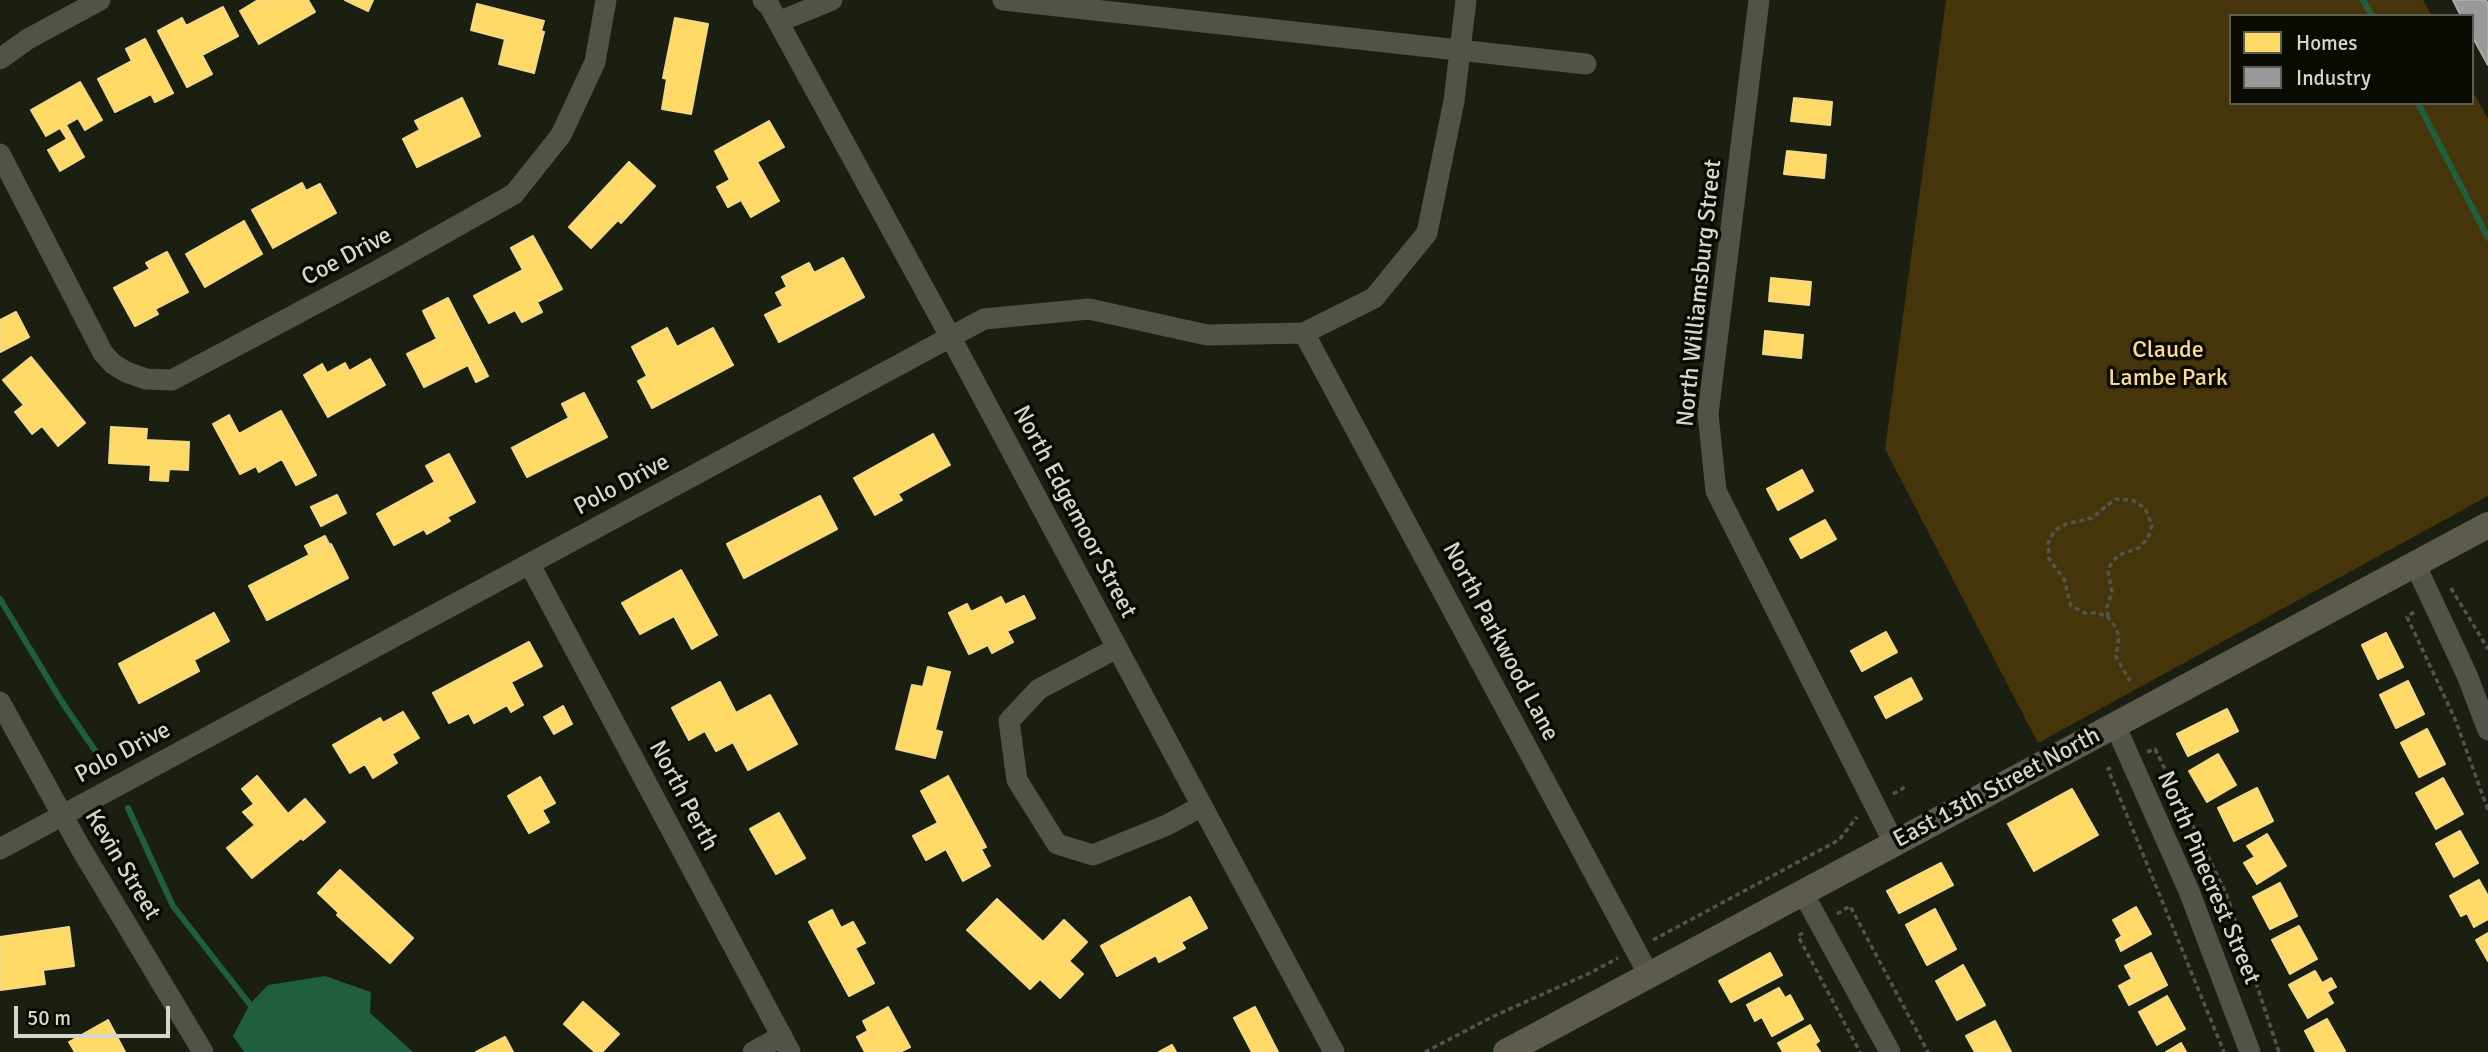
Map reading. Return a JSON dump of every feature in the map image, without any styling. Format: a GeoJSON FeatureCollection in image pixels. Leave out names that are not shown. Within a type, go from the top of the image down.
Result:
{"type":"FeatureCollection","features":[{"type":"Feature","properties":{"kind":"main road","name":"East 13th Street North"},"geometry":{"type":"LineString","coordinates":[[1506,1052],[2488,524]]}},
{"type":"Feature","properties":{"kind":"street"},"geometry":{"type":"LineString","coordinates":[[0,59],[29,39],[100,0]]}},
{"type":"Feature","properties":{"kind":"street","name":"Coe Drive"},"geometry":{"type":"LineString","coordinates":[[0,154],[103,353],[113,364],[146,379],[172,380],[379,270],[514,194],[561,135],[567,123],[595,62],[606,0]]}},
{"type":"Feature","properties":{"kind":"street","name":"North Edgemoor Street"},"geometry":{"type":"LineString","coordinates":[[763,0],[778,22],[951,338],[1334,1052]]}},
{"type":"Feature","properties":{"kind":"street"},"geometry":{"type":"LineString","coordinates":[[778,22],[832,0]]}},
{"type":"Feature","properties":{"kind":"street"},"geometry":{"type":"LineString","coordinates":[[1003,0],[1147,8],[1460,50],[1587,64]]}},
{"type":"Feature","properties":{"kind":"street"},"geometry":{"type":"LineString","coordinates":[[1304,333],[1374,298],[1427,233],[1454,101],[1466,0]]}},
{"type":"Feature","properties":{"kind":"street","name":"North Williamsburg Street"},"geometry":{"type":"LineString","coordinates":[[1759,0],[1709,414],[1716,491],[1894,843]]}},
{"type":"Feature","properties":{"kind":"street","name":"Polo Drive"},"geometry":{"type":"LineString","coordinates":[[0,849],[984,319],[1089,309],[1207,335],[1304,333]]}},
{"type":"Feature","properties":{"kind":"street","name":"North Parkwood Lane"},"geometry":{"type":"LineString","coordinates":[[1304,333],[1649,975]]}},
{"type":"Feature","properties":{"kind":"street"},"geometry":{"type":"LineString","coordinates":[[2415,564],[2467,675],[2488,730]]}},
{"type":"Feature","properties":{"kind":"street","name":"North Perth"},"geometry":{"type":"LineString","coordinates":[[530,565],[786,1044]]}},
{"type":"Feature","properties":{"kind":"street"},"geometry":{"type":"LineString","coordinates":[[1117,648],[1039,689],[1009,721],[1017,780],[1058,844],[1093,855],[1167,825],[1202,806]]}},
{"type":"Feature","properties":{"kind":"street","name":"Kevin Street"},"geometry":{"type":"LineString","coordinates":[[0,702],[62,816],[204,1052]]}},
{"type":"Feature","properties":{"kind":"street","name":"North Pinecrest Street"},"geometry":{"type":"LineString","coordinates":[[2115,725],[2189,891],[2250,1052]]}},
{"type":"Feature","properties":{"kind":"street"},"geometry":{"type":"LineString","coordinates":[[1803,893],[1890,1052]]}},
{"type":"Feature","properties":{"kind":"street"},"geometry":{"type":"LineString","coordinates":[[753,1052],[786,1044]]}},
{"type":"Feature","properties":{"kind":"path"},"geometry":{"type":"LineString","coordinates":[[2108,617],[2085,613],[2071,606],[2064,579],[2049,559],[2048,543],[2055,530],[2066,524],[2092,518],[2115,499],[2132,500],[2145,508],[2152,525],[2148,538],[2139,548],[2119,555],[2112,562],[2108,570],[2112,592],[2106,607],[2108,617],[2119,637],[2116,657],[2130,681]]}},
{"type":"Feature","properties":{"kind":"path"},"geometry":{"type":"LineString","coordinates":[[2224,1052],[2108,769],[2155,749],[2226,893],[2278,1052]]}},
{"type":"Feature","properties":{"kind":"path"},"geometry":{"type":"LineString","coordinates":[[1425,1052],[1494,1016],[1590,973],[1839,840],[1858,814],[1905,787]]}},
{"type":"Feature","properties":{"kind":"green space","name":"Claude Lambe Park"},"geometry":{"type":"Polygon","coordinates":[[[1946,0],[2423,0],[2431,14],[2229,14],[2229,105],[2474,105],[2474,94],[2488,119],[2488,496],[2038,743],[1885,449],[1946,0]]]}},
{"type":"Feature","properties":{"kind":"shaded area"},"geometry":{"type":"Polygon","coordinates":[[[325,976],[371,992],[370,1013],[413,1052],[244,1052],[233,1036],[250,1004],[268,985],[325,976]]]}},
{"type":"Feature","properties":{"kind":"building: Homes"},"geometry":{"type":"Polygon","coordinates":[[[258,0],[308,0],[315,12],[259,44],[240,11],[258,0]]]}},
{"type":"Feature","properties":{"kind":"building: Homes"},"geometry":{"type":"Polygon","coordinates":[[[345,0],[373,0],[368,11],[345,0]]]}},
{"type":"Feature","properties":{"kind":"building: Homes"},"geometry":{"type":"Polygon","coordinates":[[[477,4],[544,21],[534,73],[499,64],[505,39],[471,30],[477,4]]]}},
{"type":"Feature","properties":{"kind":"building: Homes"},"geometry":{"type":"Polygon","coordinates":[[[223,7],[238,36],[202,55],[212,74],[187,87],[158,31],[182,18],[186,26],[223,7]]]}},
{"type":"Feature","properties":{"kind":"building: Homes"},"geometry":{"type":"Polygon","coordinates":[[[675,18],[708,24],[691,114],[662,109],[667,79],[663,78],[675,18]]]}},
{"type":"Feature","properties":{"kind":"building: Homes"},"geometry":{"type":"Polygon","coordinates":[[[145,39],[173,93],[155,102],[151,94],[115,112],[98,79],[132,61],[126,49],[145,39]]]}},
{"type":"Feature","properties":{"kind":"building: Homes"},"geometry":{"type":"Polygon","coordinates":[[[80,82],[102,120],[85,130],[78,118],[66,125],[84,157],[60,171],[48,150],[67,139],[60,128],[46,136],[31,110],[80,82]]]}},
{"type":"Feature","properties":{"kind":"building: Homes"},"geometry":{"type":"Polygon","coordinates":[[[462,98],[480,136],[417,167],[403,139],[420,130],[415,121],[462,98]]]}},
{"type":"Feature","properties":{"kind":"building: Homes"},"geometry":{"type":"Polygon","coordinates":[[[1794,98],[1832,102],[1830,125],[1791,121],[1794,98]]]}},
{"type":"Feature","properties":{"kind":"building: Homes"},"geometry":{"type":"Polygon","coordinates":[[[769,121],[784,147],[757,162],[779,201],[751,217],[741,200],[728,207],[717,187],[730,180],[715,151],[769,121]]]}},
{"type":"Feature","properties":{"kind":"building: Homes"},"geometry":{"type":"Polygon","coordinates":[[[1787,151],[1826,155],[1824,178],[1784,174],[1787,151]]]}},
{"type":"Feature","properties":{"kind":"building: Homes"},"geometry":{"type":"Polygon","coordinates":[[[629,162],[655,186],[621,223],[618,220],[591,248],[569,227],[629,162]]]}},
{"type":"Feature","properties":{"kind":"building: Homes"},"geometry":{"type":"Polygon","coordinates":[[[302,183],[306,191],[320,184],[336,213],[273,248],[252,210],[302,183]]]}},
{"type":"Feature","properties":{"kind":"building: Homes"},"geometry":{"type":"Polygon","coordinates":[[[244,221],[262,254],[205,287],[186,254],[244,221]]]}},
{"type":"Feature","properties":{"kind":"building: Homes"},"geometry":{"type":"Polygon","coordinates":[[[533,236],[562,289],[537,302],[542,312],[522,322],[515,310],[489,323],[474,296],[523,270],[511,248],[533,236]]]}},
{"type":"Feature","properties":{"kind":"building: Homes"},"geometry":{"type":"Polygon","coordinates":[[[167,252],[188,292],[155,309],[158,314],[135,326],[114,288],[150,269],[146,263],[167,252]]]}},
{"type":"Feature","properties":{"kind":"building: Homes"},"geometry":{"type":"Polygon","coordinates":[[[843,258],[864,297],[779,342],[765,315],[783,306],[776,293],[787,287],[782,277],[809,263],[814,273],[843,258]]]}},
{"type":"Feature","properties":{"kind":"building: Homes"},"geometry":{"type":"Polygon","coordinates":[[[1771,278],[1811,282],[1809,305],[1769,301],[1771,278]]]}},
{"type":"Feature","properties":{"kind":"building: Homes"},"geometry":{"type":"Polygon","coordinates":[[[448,298],[488,376],[476,382],[468,365],[424,387],[407,354],[437,339],[423,311],[448,298]]]}},
{"type":"Feature","properties":{"kind":"building: Homes"},"geometry":{"type":"Polygon","coordinates":[[[16,312],[29,337],[0,352],[0,320],[16,312]]]}},
{"type":"Feature","properties":{"kind":"building: Homes"},"geometry":{"type":"Polygon","coordinates":[[[667,328],[677,347],[713,328],[733,365],[652,408],[638,381],[647,376],[632,347],[667,328]]]}},
{"type":"Feature","properties":{"kind":"building: Homes"},"geometry":{"type":"Polygon","coordinates":[[[1765,331],[1803,335],[1801,358],[1763,354],[1765,331]]]}},
{"type":"Feature","properties":{"kind":"building: Homes"},"geometry":{"type":"Polygon","coordinates":[[[31,357],[85,423],[58,446],[42,426],[32,434],[15,412],[24,405],[3,380],[31,357]]]}},
{"type":"Feature","properties":{"kind":"building: Homes"},"geometry":{"type":"Polygon","coordinates":[[[370,359],[385,385],[328,417],[304,375],[322,364],[327,373],[345,363],[349,371],[370,359]]]}},
{"type":"Feature","properties":{"kind":"building: Homes"},"geometry":{"type":"Polygon","coordinates":[[[584,393],[607,437],[527,477],[512,448],[569,418],[562,404],[584,393]]]}},
{"type":"Feature","properties":{"kind":"building: Homes"},"geometry":{"type":"Polygon","coordinates":[[[281,411],[316,475],[296,485],[282,459],[259,472],[256,466],[240,474],[213,424],[229,415],[239,434],[281,411]]]}},
{"type":"Feature","properties":{"kind":"building: Homes"},"geometry":{"type":"Polygon","coordinates":[[[111,427],[147,429],[146,440],[189,442],[188,470],[169,469],[168,481],[150,480],[151,465],[109,463],[111,427]]]}},
{"type":"Feature","properties":{"kind":"building: Homes"},"geometry":{"type":"Polygon","coordinates":[[[933,434],[950,465],[898,494],[902,500],[875,515],[854,478],[933,434]]]}},
{"type":"Feature","properties":{"kind":"building: Homes"},"geometry":{"type":"Polygon","coordinates":[[[449,454],[475,502],[447,517],[450,521],[427,534],[424,529],[394,545],[377,514],[435,482],[426,466],[449,454]]]}},
{"type":"Feature","properties":{"kind":"building: Homes"},"geometry":{"type":"Polygon","coordinates":[[[1802,470],[1813,491],[1778,510],[1767,489],[1802,470]]]}},
{"type":"Feature","properties":{"kind":"building: Homes"},"geometry":{"type":"Polygon","coordinates":[[[337,495],[346,513],[321,526],[311,507],[337,495]]]}},
{"type":"Feature","properties":{"kind":"building: Homes"},"geometry":{"type":"Polygon","coordinates":[[[820,496],[837,529],[744,578],[727,544],[820,496]]]}},
{"type":"Feature","properties":{"kind":"building: Homes"},"geometry":{"type":"Polygon","coordinates":[[[1825,520],[1836,539],[1801,558],[1790,539],[1825,520]]]}},
{"type":"Feature","properties":{"kind":"building: Homes"},"geometry":{"type":"Polygon","coordinates":[[[325,536],[329,544],[309,554],[305,546],[325,536]]]}},
{"type":"Feature","properties":{"kind":"building: Homes"},"geometry":{"type":"Polygon","coordinates":[[[331,544],[348,578],[267,620],[249,586],[331,544]]]}},
{"type":"Feature","properties":{"kind":"building: Homes"},"geometry":{"type":"Polygon","coordinates":[[[681,570],[717,635],[692,649],[674,616],[640,634],[622,603],[681,570]]]}},
{"type":"Feature","properties":{"kind":"building: Homes"},"geometry":{"type":"Polygon","coordinates":[[[1024,596],[1035,618],[1007,631],[1013,642],[992,653],[988,645],[969,654],[949,613],[967,604],[971,612],[1001,597],[1005,605],[1024,596]]]}},
{"type":"Feature","properties":{"kind":"building: Homes"},"geometry":{"type":"Polygon","coordinates":[[[214,613],[229,641],[194,660],[199,671],[139,703],[119,664],[214,613]]]}},
{"type":"Feature","properties":{"kind":"building: Homes"},"geometry":{"type":"Polygon","coordinates":[[[1886,632],[1897,652],[1862,671],[1851,651],[1886,632]]]}},
{"type":"Feature","properties":{"kind":"building: Homes"},"geometry":{"type":"Polygon","coordinates":[[[2386,633],[2403,667],[2378,679],[2362,645],[2386,633]]]}},
{"type":"Feature","properties":{"kind":"building: Homes"},"geometry":{"type":"Polygon","coordinates":[[[529,642],[542,666],[511,682],[523,705],[511,712],[507,705],[474,723],[469,713],[449,723],[433,693],[529,642]]]}},
{"type":"Feature","properties":{"kind":"building: Homes"},"geometry":{"type":"Polygon","coordinates":[[[928,667],[950,672],[935,730],[942,732],[935,758],[896,749],[912,685],[923,687],[928,667]]]}},
{"type":"Feature","properties":{"kind":"building: Homes"},"geometry":{"type":"Polygon","coordinates":[[[1911,678],[1922,699],[1886,718],[1875,697],[1911,678]]]}},
{"type":"Feature","properties":{"kind":"building: Homes"},"geometry":{"type":"Polygon","coordinates":[[[2408,681],[2424,714],[2396,728],[2380,695],[2408,681]]]}},
{"type":"Feature","properties":{"kind":"building: Homes"},"geometry":{"type":"Polygon","coordinates":[[[720,682],[736,713],[770,695],[797,744],[748,770],[733,742],[716,751],[705,731],[689,740],[672,708],[720,682]]]}},
{"type":"Feature","properties":{"kind":"building: Homes"},"geometry":{"type":"Polygon","coordinates":[[[563,706],[572,724],[554,734],[544,717],[563,706]]]}},
{"type":"Feature","properties":{"kind":"building: Homes"},"geometry":{"type":"Polygon","coordinates":[[[2227,709],[2238,731],[2188,756],[2177,734],[2227,709]]]}},
{"type":"Feature","properties":{"kind":"building: Homes"},"geometry":{"type":"Polygon","coordinates":[[[403,712],[419,738],[392,754],[397,763],[373,778],[365,764],[350,773],[333,745],[380,718],[383,723],[403,712]]]}},
{"type":"Feature","properties":{"kind":"building: Homes"},"geometry":{"type":"Polygon","coordinates":[[[2427,729],[2445,764],[2419,777],[2401,743],[2427,729]]]}},
{"type":"Feature","properties":{"kind":"building: Homes"},"geometry":{"type":"Polygon","coordinates":[[[2218,754],[2236,785],[2207,802],[2189,771],[2218,754]]]}},
{"type":"Feature","properties":{"kind":"building: Homes"},"geometry":{"type":"Polygon","coordinates":[[[257,776],[288,814],[305,799],[325,822],[252,878],[227,848],[255,825],[243,812],[254,804],[242,789],[257,776]]]}},
{"type":"Feature","properties":{"kind":"building: Homes"},"geometry":{"type":"Polygon","coordinates":[[[948,776],[986,847],[981,849],[990,866],[963,881],[946,849],[926,860],[913,836],[938,823],[921,791],[948,776]]]}},
{"type":"Feature","properties":{"kind":"building: Homes"},"geometry":{"type":"Polygon","coordinates":[[[540,777],[555,803],[542,810],[549,822],[529,833],[508,796],[540,777]]]}},
{"type":"Feature","properties":{"kind":"building: Homes"},"geometry":{"type":"Polygon","coordinates":[[[2443,778],[2463,814],[2436,829],[2416,793],[2443,778]]]}},
{"type":"Feature","properties":{"kind":"building: Homes"},"geometry":{"type":"Polygon","coordinates":[[[2257,788],[2273,821],[2234,841],[2218,808],[2257,788]]]}},
{"type":"Feature","properties":{"kind":"building: Homes"},"geometry":{"type":"Polygon","coordinates":[[[2072,789],[2098,835],[2034,871],[2008,824],[2072,789]]]}},
{"type":"Feature","properties":{"kind":"building: Homes"},"geometry":{"type":"Polygon","coordinates":[[[779,813],[805,858],[776,874],[750,829],[779,813]]]}},
{"type":"Feature","properties":{"kind":"building: Homes"},"geometry":{"type":"Polygon","coordinates":[[[2460,831],[2478,863],[2454,877],[2436,844],[2460,831]]]}},
{"type":"Feature","properties":{"kind":"building: Homes"},"geometry":{"type":"Polygon","coordinates":[[[2267,834],[2286,866],[2257,884],[2244,863],[2255,857],[2247,846],[2267,834]]]}},
{"type":"Feature","properties":{"kind":"building: Homes"},"geometry":{"type":"Polygon","coordinates":[[[1941,863],[1953,885],[1899,913],[1887,891],[1941,863]]]}},
{"type":"Feature","properties":{"kind":"building: Homes"},"geometry":{"type":"Polygon","coordinates":[[[340,870],[413,938],[390,963],[337,915],[339,913],[318,893],[340,870]]]}},
{"type":"Feature","properties":{"kind":"building: Homes"},"geometry":{"type":"Polygon","coordinates":[[[2479,880],[2488,896],[2488,919],[2474,927],[2467,913],[2461,916],[2450,896],[2479,880]]]}},
{"type":"Feature","properties":{"kind":"building: Homes"},"geometry":{"type":"Polygon","coordinates":[[[2280,883],[2297,916],[2270,929],[2253,897],[2280,883]]]}},
{"type":"Feature","properties":{"kind":"building: Homes"},"geometry":{"type":"Polygon","coordinates":[[[1190,897],[1207,928],[1181,942],[1185,948],[1159,962],[1156,955],[1117,976],[1101,946],[1190,897]]]}},
{"type":"Feature","properties":{"kind":"building: Homes"},"geometry":{"type":"Polygon","coordinates":[[[997,899],[1043,942],[1064,920],[1087,942],[1069,961],[1083,974],[1060,998],[1040,979],[1030,989],[967,930],[997,899]]]}},
{"type":"Feature","properties":{"kind":"building: Homes"},"geometry":{"type":"Polygon","coordinates":[[[2136,907],[2151,934],[2121,951],[2116,940],[2122,936],[2113,920],[2136,907]]]}},
{"type":"Feature","properties":{"kind":"building: Homes"},"geometry":{"type":"Polygon","coordinates":[[[1935,909],[1956,949],[1927,965],[1906,925],[1935,909]]]}},
{"type":"Feature","properties":{"kind":"building: Homes"},"geometry":{"type":"Polygon","coordinates":[[[832,910],[841,928],[853,922],[865,943],[855,948],[874,983],[849,996],[809,922],[832,910]]]}},
{"type":"Feature","properties":{"kind":"building: Homes"},"geometry":{"type":"Polygon","coordinates":[[[2299,926],[2317,959],[2290,974],[2272,940],[2299,926]]]}},
{"type":"Feature","properties":{"kind":"building: Homes"},"geometry":{"type":"Polygon","coordinates":[[[69,927],[74,966],[43,970],[45,984],[1,990],[0,937],[69,927]]]}},
{"type":"Feature","properties":{"kind":"building: Homes"},"geometry":{"type":"Polygon","coordinates":[[[2488,933],[2488,961],[2476,940],[2488,933]]]}},
{"type":"Feature","properties":{"kind":"building: Homes"},"geometry":{"type":"Polygon","coordinates":[[[1770,953],[1782,975],[1731,1002],[1719,981],[1770,953]]]}},
{"type":"Feature","properties":{"kind":"building: Homes"},"geometry":{"type":"Polygon","coordinates":[[[2151,953],[2167,985],[2129,1005],[2119,986],[2132,979],[2125,966],[2151,953]]]}},
{"type":"Feature","properties":{"kind":"building: Homes"},"geometry":{"type":"Polygon","coordinates":[[[1963,965],[1985,1005],[1957,1020],[1936,981],[1963,965]]]}},
{"type":"Feature","properties":{"kind":"building: Homes"},"geometry":{"type":"Polygon","coordinates":[[[2315,971],[2322,983],[2331,978],[2336,987],[2327,992],[2333,1003],[2308,1018],[2289,985],[2315,971]]]}},
{"type":"Feature","properties":{"kind":"building: Homes"},"geometry":{"type":"Polygon","coordinates":[[[1779,988],[1785,998],[1790,995],[1803,1019],[1772,1036],[1762,1017],[1755,1021],[1747,1005],[1779,988]]]}},
{"type":"Feature","properties":{"kind":"building: Homes"},"geometry":{"type":"Polygon","coordinates":[[[2167,996],[2185,1029],[2157,1045],[2139,1012],[2167,996]]]}},
{"type":"Feature","properties":{"kind":"building: Homes"},"geometry":{"type":"Polygon","coordinates":[[[583,1002],[619,1034],[602,1052],[595,1052],[564,1024],[583,1002]]]}},
{"type":"Feature","properties":{"kind":"building: Homes"},"geometry":{"type":"Polygon","coordinates":[[[888,1007],[910,1047],[900,1052],[865,1052],[857,1037],[868,1031],[863,1021],[888,1007]]]}},
{"type":"Feature","properties":{"kind":"building: Homes"},"geometry":{"type":"Polygon","coordinates":[[[1255,1007],[1278,1052],[1252,1052],[1234,1018],[1255,1007]]]}},
{"type":"Feature","properties":{"kind":"building: Homes"},"geometry":{"type":"Polygon","coordinates":[[[2327,1019],[2344,1052],[2316,1052],[2305,1031],[2327,1019]]]}},
{"type":"Feature","properties":{"kind":"building: Homes"},"geometry":{"type":"Polygon","coordinates":[[[108,1020],[125,1052],[75,1052],[69,1042],[108,1020]]]}},
{"type":"Feature","properties":{"kind":"building: Homes"},"geometry":{"type":"Polygon","coordinates":[[[1995,1021],[2011,1052],[1975,1052],[1966,1036],[1995,1021]]]}},
{"type":"Feature","properties":{"kind":"building: Homes"},"geometry":{"type":"Polygon","coordinates":[[[1810,1025],[1819,1041],[1815,1044],[1820,1052],[1783,1052],[1778,1043],[1810,1025]]]}},
{"type":"Feature","properties":{"kind":"building: Homes"},"geometry":{"type":"Polygon","coordinates":[[[505,1037],[513,1052],[476,1052],[505,1037]]]}},
{"type":"Feature","properties":{"kind":"building: Homes"},"geometry":{"type":"Polygon","coordinates":[[[2181,1043],[2186,1052],[2166,1052],[2181,1043]]]}},
{"type":"Feature","properties":{"kind":"building: Homes"},"geometry":{"type":"Polygon","coordinates":[[[1172,1045],[1176,1052],[1159,1052],[1172,1045]]]}},
{"type":"Feature","properties":{"kind":"building: Industry"},"geometry":{"type":"Polygon","coordinates":[[[2453,0],[2486,0],[2488,65],[2474,40],[2474,14],[2460,14],[2453,0]]]}},
{"type":"Feature","properties":{"kind":"waterway"},"geometry":{"type":"LineString","coordinates":[[2363,0],[2371,14]]}},
{"type":"Feature","properties":{"kind":"waterway"},"geometry":{"type":"LineString","coordinates":[[2419,105],[2488,238]]}},
{"type":"Feature","properties":{"kind":"waterway"},"geometry":{"type":"LineString","coordinates":[[0,599],[62,702],[107,768]]}},
{"type":"Feature","properties":{"kind":"waterway"},"geometry":{"type":"LineString","coordinates":[[128,808],[173,906],[255,1011]]}}]}
